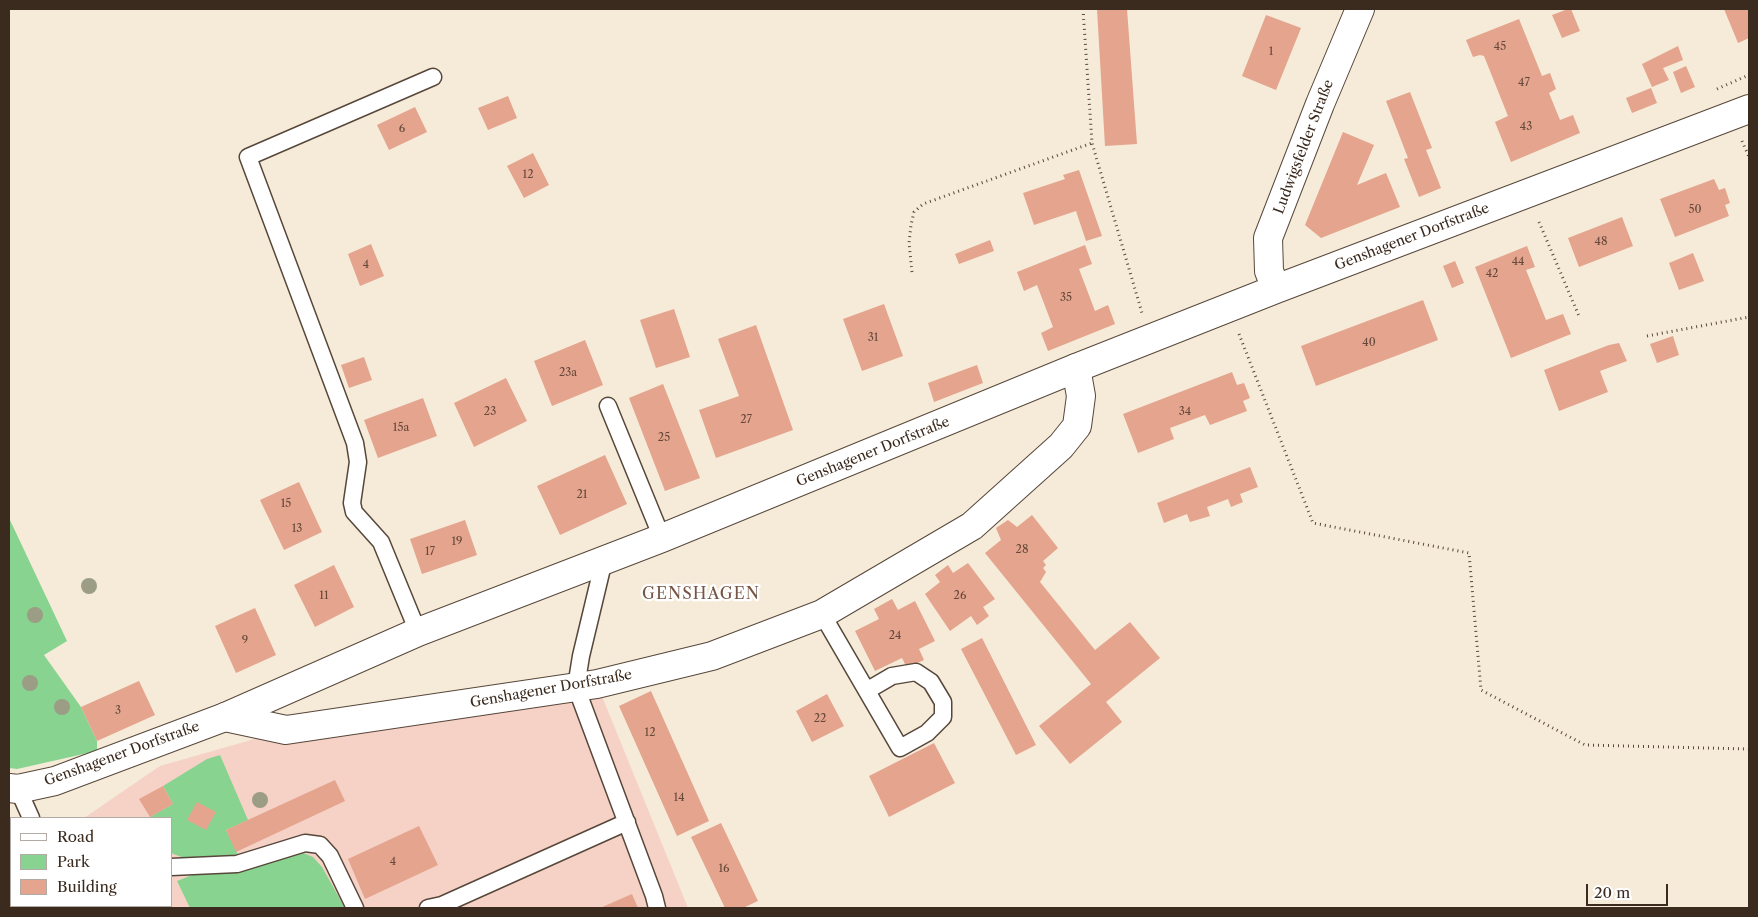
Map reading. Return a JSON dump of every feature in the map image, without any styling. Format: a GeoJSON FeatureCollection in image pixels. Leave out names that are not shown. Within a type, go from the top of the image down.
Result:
{"type":"FeatureCollection","features":[{"type":"Feature","properties":{"kind":"street","name":"Ludwigsfelder Straße"},"geometry":{"type":"LineString","coordinates":[[1276,289],[1269,271],[1268,238],[1320,104],[1360,9]]}},
{"type":"Feature","properties":{"kind":"street","name":"Genshagener Dorfstraße"},"geometry":{"type":"LineString","coordinates":[[12,791],[55,781],[225,717],[418,632],[662,538],[1076,368],[1276,289],[1749,109]]}},
{"type":"Feature","properties":{"kind":"street","name":"Genshagener Dorfstraße"},"geometry":{"type":"LineString","coordinates":[[225,717],[286,730],[576,687],[712,656],[822,614],[972,526],[1062,446],[1077,426],[1081,396],[1076,368]]}},
{"type":"Feature","properties":{"kind":"lane"},"geometry":{"type":"LineString","coordinates":[[418,632],[381,542],[354,512],[352,503],[358,462],[355,443],[248,157],[433,77]]}},
{"type":"Feature","properties":{"kind":"lane"},"geometry":{"type":"LineString","coordinates":[[608,406],[662,538]]}},
{"type":"Feature","properties":{"kind":"lane"},"geometry":{"type":"LineString","coordinates":[[604,560],[580,656],[576,687],[657,908]]}},
{"type":"Feature","properties":{"kind":"lane"},"geometry":{"type":"LineString","coordinates":[[822,614],[868,690],[900,748],[927,733],[943,717],[943,702],[939,695],[931,682],[916,672],[892,676],[868,690]]}},
{"type":"Feature","properties":{"kind":"lane"},"geometry":{"type":"LineString","coordinates":[[12,791],[30,817]]}},
{"type":"Feature","properties":{"kind":"lane"},"geometry":{"type":"LineString","coordinates":[[428,908],[442,905],[627,822]]}},
{"type":"Feature","properties":{"kind":"lane"},"geometry":{"type":"LineString","coordinates":[[172,867],[238,864],[305,843],[320,845],[330,856],[355,908]]}},
{"type":"Feature","properties":{"kind":"path"},"geometry":{"type":"LineString","coordinates":[[1083,9],[1092,142],[1150,339]]}},
{"type":"Feature","properties":{"kind":"path"},"geometry":{"type":"LineString","coordinates":[[912,272],[909,244],[911,225],[914,212],[923,204],[1092,142]]}},
{"type":"Feature","properties":{"kind":"path"},"geometry":{"type":"LineString","coordinates":[[1539,222],[1580,316]]}},
{"type":"Feature","properties":{"kind":"path"},"geometry":{"type":"LineString","coordinates":[[1647,336],[1749,317]]}},
{"type":"Feature","properties":{"kind":"path"},"geometry":{"type":"LineString","coordinates":[[1249,364],[1313,523],[1469,553],[1482,690],[1585,745],[1749,749]]}},
{"type":"Feature","properties":{"kind":"shaded area"},"geometry":{"type":"Polygon","coordinates":[[[597,684],[688,908],[59,908],[172,907],[172,817],[85,817],[160,766],[286,730],[597,684]]]}},
{"type":"Feature","properties":{"kind":"green space"},"geometry":{"type":"Polygon","coordinates":[[[9,518],[67,641],[44,655],[81,707],[97,741],[97,751],[17,769],[9,768],[9,518]]]}},
{"type":"Feature","properties":{"kind":"green space"},"geometry":{"type":"Polygon","coordinates":[[[220,755],[248,820],[226,830],[239,857],[206,860],[184,858],[172,853],[172,817],[150,817],[173,804],[163,786],[207,759],[220,755]]]}},
{"type":"Feature","properties":{"kind":"green space"},"geometry":{"type":"Polygon","coordinates":[[[301,852],[313,857],[322,867],[345,908],[190,908],[177,881],[197,873],[301,852]]]}},
{"type":"Feature","properties":{"kind":"building"},"geometry":{"type":"Polygon","coordinates":[[[1097,9],[1127,9],[1137,144],[1105,146],[1097,9]]]}},
{"type":"Feature","properties":{"kind":"building"},"geometry":{"type":"Polygon","coordinates":[[[1571,9],[1580,31],[1562,38],[1552,15],[1571,9]]]}},
{"type":"Feature","properties":{"kind":"building"},"geometry":{"type":"Polygon","coordinates":[[[1724,9],[1749,9],[1749,38],[1738,43],[1724,9]]]}},
{"type":"Feature","properties":{"kind":"building"},"geometry":{"type":"Polygon","coordinates":[[[1266,15],[1301,28],[1276,90],[1242,76],[1266,15]]]}},
{"type":"Feature","properties":{"kind":"building"},"geometry":{"type":"Polygon","coordinates":[[[1519,19],[1542,76],[1550,73],[1556,89],[1549,93],[1560,120],[1573,115],[1580,133],[1511,162],[1495,122],[1508,116],[1484,56],[1473,57],[1466,40],[1519,19]]]}},
{"type":"Feature","properties":{"kind":"building"},"geometry":{"type":"Polygon","coordinates":[[[1678,46],[1683,60],[1663,68],[1669,80],[1652,87],[1642,64],[1678,46]]]}},
{"type":"Feature","properties":{"kind":"building"},"geometry":{"type":"Polygon","coordinates":[[[1686,66],[1695,87],[1681,93],[1673,72],[1686,66]]]}},
{"type":"Feature","properties":{"kind":"building"},"geometry":{"type":"Polygon","coordinates":[[[1651,88],[1657,103],[1632,113],[1626,98],[1651,88]]]}},
{"type":"Feature","properties":{"kind":"building"},"geometry":{"type":"Polygon","coordinates":[[[1410,92],[1432,148],[1426,150],[1441,188],[1419,197],[1404,159],[1408,158],[1386,101],[1410,92]]]}},
{"type":"Feature","properties":{"kind":"building"},"geometry":{"type":"Polygon","coordinates":[[[508,96],[517,118],[488,130],[478,108],[508,96]]]}},
{"type":"Feature","properties":{"kind":"building"},"geometry":{"type":"Polygon","coordinates":[[[415,107],[427,132],[389,150],[377,125],[415,107]]]}},
{"type":"Feature","properties":{"kind":"building"},"geometry":{"type":"Polygon","coordinates":[[[1343,132],[1374,145],[1357,185],[1386,173],[1400,207],[1321,238],[1305,225],[1343,132]]]}},
{"type":"Feature","properties":{"kind":"building"},"geometry":{"type":"Polygon","coordinates":[[[533,153],[549,185],[524,198],[507,166],[533,153]]]}},
{"type":"Feature","properties":{"kind":"building"},"geometry":{"type":"Polygon","coordinates":[[[1079,170],[1102,236],[1086,241],[1076,211],[1034,225],[1023,193],[1065,179],[1063,175],[1079,170]]]}},
{"type":"Feature","properties":{"kind":"building"},"geometry":{"type":"Polygon","coordinates":[[[1714,179],[1719,190],[1725,188],[1730,203],[1725,205],[1729,216],[1675,237],[1660,199],[1714,179]]]}},
{"type":"Feature","properties":{"kind":"building"},"geometry":{"type":"Polygon","coordinates":[[[1622,217],[1633,246],[1579,267],[1568,238],[1622,217]]]}},
{"type":"Feature","properties":{"kind":"building"},"geometry":{"type":"Polygon","coordinates":[[[990,240],[994,251],[959,264],[955,254],[990,240]]]}},
{"type":"Feature","properties":{"kind":"building"},"geometry":{"type":"Polygon","coordinates":[[[371,244],[384,276],[360,286],[348,254],[371,244]]]}},
{"type":"Feature","properties":{"kind":"building"},"geometry":{"type":"Polygon","coordinates":[[[1085,245],[1092,264],[1079,269],[1095,311],[1108,305],[1115,324],[1048,351],[1041,333],[1053,327],[1037,285],[1024,291],[1017,272],[1085,245]]]}},
{"type":"Feature","properties":{"kind":"building"},"geometry":{"type":"Polygon","coordinates":[[[1527,246],[1535,267],[1526,270],[1546,320],[1563,314],[1571,334],[1511,358],[1475,267],[1527,246]]]}},
{"type":"Feature","properties":{"kind":"building"},"geometry":{"type":"Polygon","coordinates":[[[1693,253],[1704,281],[1679,290],[1669,263],[1693,253]]]}},
{"type":"Feature","properties":{"kind":"building"},"geometry":{"type":"Polygon","coordinates":[[[1455,261],[1464,283],[1452,288],[1443,266],[1455,261]]]}},
{"type":"Feature","properties":{"kind":"building"},"geometry":{"type":"Polygon","coordinates":[[[1423,300],[1438,340],[1316,386],[1301,346],[1423,300]]]}},
{"type":"Feature","properties":{"kind":"building"},"geometry":{"type":"Polygon","coordinates":[[[884,304],[903,356],[862,371],[843,319],[884,304]]]}},
{"type":"Feature","properties":{"kind":"building"},"geometry":{"type":"Polygon","coordinates":[[[674,309],[690,357],[656,368],[640,320],[674,309]]]}},
{"type":"Feature","properties":{"kind":"building"},"geometry":{"type":"Polygon","coordinates":[[[756,325],[793,430],[716,458],[699,410],[739,396],[718,339],[756,325]]]}},
{"type":"Feature","properties":{"kind":"building"},"geometry":{"type":"Polygon","coordinates":[[[1673,336],[1679,355],[1657,363],[1650,344],[1673,336]]]}},
{"type":"Feature","properties":{"kind":"building"},"geometry":{"type":"Polygon","coordinates":[[[585,340],[603,385],[552,406],[534,361],[585,340]]]}},
{"type":"Feature","properties":{"kind":"building"},"geometry":{"type":"Polygon","coordinates":[[[1619,343],[1627,361],[1600,371],[1608,392],[1559,411],[1544,370],[1609,345],[1619,343]]]}},
{"type":"Feature","properties":{"kind":"building"},"geometry":{"type":"Polygon","coordinates":[[[364,357],[372,380],[349,388],[341,365],[364,357]]]}},
{"type":"Feature","properties":{"kind":"building"},"geometry":{"type":"Polygon","coordinates":[[[977,365],[983,383],[934,402],[928,383],[977,365]]]}},
{"type":"Feature","properties":{"kind":"building"},"geometry":{"type":"Polygon","coordinates":[[[1232,372],[1237,385],[1244,383],[1250,398],[1243,401],[1247,411],[1210,425],[1205,415],[1170,428],[1174,439],[1138,453],[1123,414],[1232,372]]]}},
{"type":"Feature","properties":{"kind":"building"},"geometry":{"type":"Polygon","coordinates":[[[506,378],[527,421],[474,447],[454,403],[506,378]]]}},
{"type":"Feature","properties":{"kind":"building"},"geometry":{"type":"Polygon","coordinates":[[[663,384],[700,478],[665,491],[629,398],[663,384]]]}},
{"type":"Feature","properties":{"kind":"building"},"geometry":{"type":"Polygon","coordinates":[[[423,398],[437,436],[378,458],[364,420],[423,398]]]}},
{"type":"Feature","properties":{"kind":"building"},"geometry":{"type":"Polygon","coordinates":[[[605,455],[627,504],[560,535],[537,486],[605,455]]]}},
{"type":"Feature","properties":{"kind":"building"},"geometry":{"type":"Polygon","coordinates":[[[1250,467],[1258,487],[1240,494],[1243,502],[1231,507],[1228,499],[1207,507],[1210,516],[1190,522],[1187,514],[1164,523],[1157,503],[1250,467]]]}},
{"type":"Feature","properties":{"kind":"building"},"geometry":{"type":"Polygon","coordinates":[[[299,482],[322,532],[284,550],[260,500],[299,482]]]}},
{"type":"Feature","properties":{"kind":"building"},"geometry":{"type":"Polygon","coordinates":[[[1032,515],[1058,548],[1043,561],[1046,565],[1043,568],[1046,572],[1040,582],[1095,650],[1130,622],[1160,658],[1106,702],[1122,722],[1070,764],[1039,726],[1091,684],[985,553],[1001,540],[996,528],[1008,520],[1017,527],[1032,515]]]}},
{"type":"Feature","properties":{"kind":"building"},"geometry":{"type":"Polygon","coordinates":[[[465,520],[477,555],[422,574],[410,539],[465,520]]]}},
{"type":"Feature","properties":{"kind":"building"},"geometry":{"type":"Polygon","coordinates":[[[968,563],[995,599],[983,607],[989,616],[977,625],[971,616],[950,631],[925,594],[940,582],[935,575],[948,565],[953,573],[968,563]]]}},
{"type":"Feature","properties":{"kind":"building"},"geometry":{"type":"Polygon","coordinates":[[[334,565],[354,607],[315,627],[294,585],[334,565]]]}},
{"type":"Feature","properties":{"kind":"building"},"geometry":{"type":"Polygon","coordinates":[[[892,599],[898,610],[915,601],[935,641],[919,649],[924,660],[907,668],[902,658],[875,671],[855,631],[879,619],[874,609],[892,599]]]}},
{"type":"Feature","properties":{"kind":"building"},"geometry":{"type":"Polygon","coordinates":[[[255,608],[276,655],[236,673],[215,626],[255,608]]]}},
{"type":"Feature","properties":{"kind":"building"},"geometry":{"type":"Polygon","coordinates":[[[982,638],[1036,745],[1016,755],[961,649],[982,638]]]}},
{"type":"Feature","properties":{"kind":"building"},"geometry":{"type":"Polygon","coordinates":[[[139,681],[155,715],[97,741],[81,707],[139,681]]]}},
{"type":"Feature","properties":{"kind":"building"},"geometry":{"type":"Polygon","coordinates":[[[651,691],[709,821],[677,836],[619,706],[651,691]]]}},
{"type":"Feature","properties":{"kind":"building"},"geometry":{"type":"Polygon","coordinates":[[[827,694],[844,726],[812,742],[796,711],[827,694]]]}},
{"type":"Feature","properties":{"kind":"building"},"geometry":{"type":"Polygon","coordinates":[[[934,743],[955,783],[889,817],[869,776],[934,743]]]}},
{"type":"Feature","properties":{"kind":"building"},"geometry":{"type":"Polygon","coordinates":[[[335,780],[345,801],[236,852],[226,830],[335,780]]]}},
{"type":"Feature","properties":{"kind":"building"},"geometry":{"type":"Polygon","coordinates":[[[163,786],[173,804],[150,817],[139,799],[163,786]]]}},
{"type":"Feature","properties":{"kind":"building"},"geometry":{"type":"Polygon","coordinates":[[[197,802],[216,812],[206,830],[187,820],[197,802]]]}},
{"type":"Feature","properties":{"kind":"building"},"geometry":{"type":"Polygon","coordinates":[[[721,823],[758,901],[743,908],[725,908],[691,837],[721,823]]]}},
{"type":"Feature","properties":{"kind":"building"},"geometry":{"type":"Polygon","coordinates":[[[419,826],[438,865],[365,899],[348,859],[419,826]]]}},
{"type":"Feature","properties":{"kind":"building"},"geometry":{"type":"Polygon","coordinates":[[[632,894],[638,908],[600,908],[632,894]]]}},
{"type":"Feature","properties":{"kind":"building"},"geometry":{"type":"Polygon","coordinates":[[[160,907],[160,908],[108,908],[160,907]]]}},
{"type":"Feature","properties":{"kind":"district","name":"GENSHAGEN"},"geometry":{"type":"Point","coordinates":[701,594]}}]}
